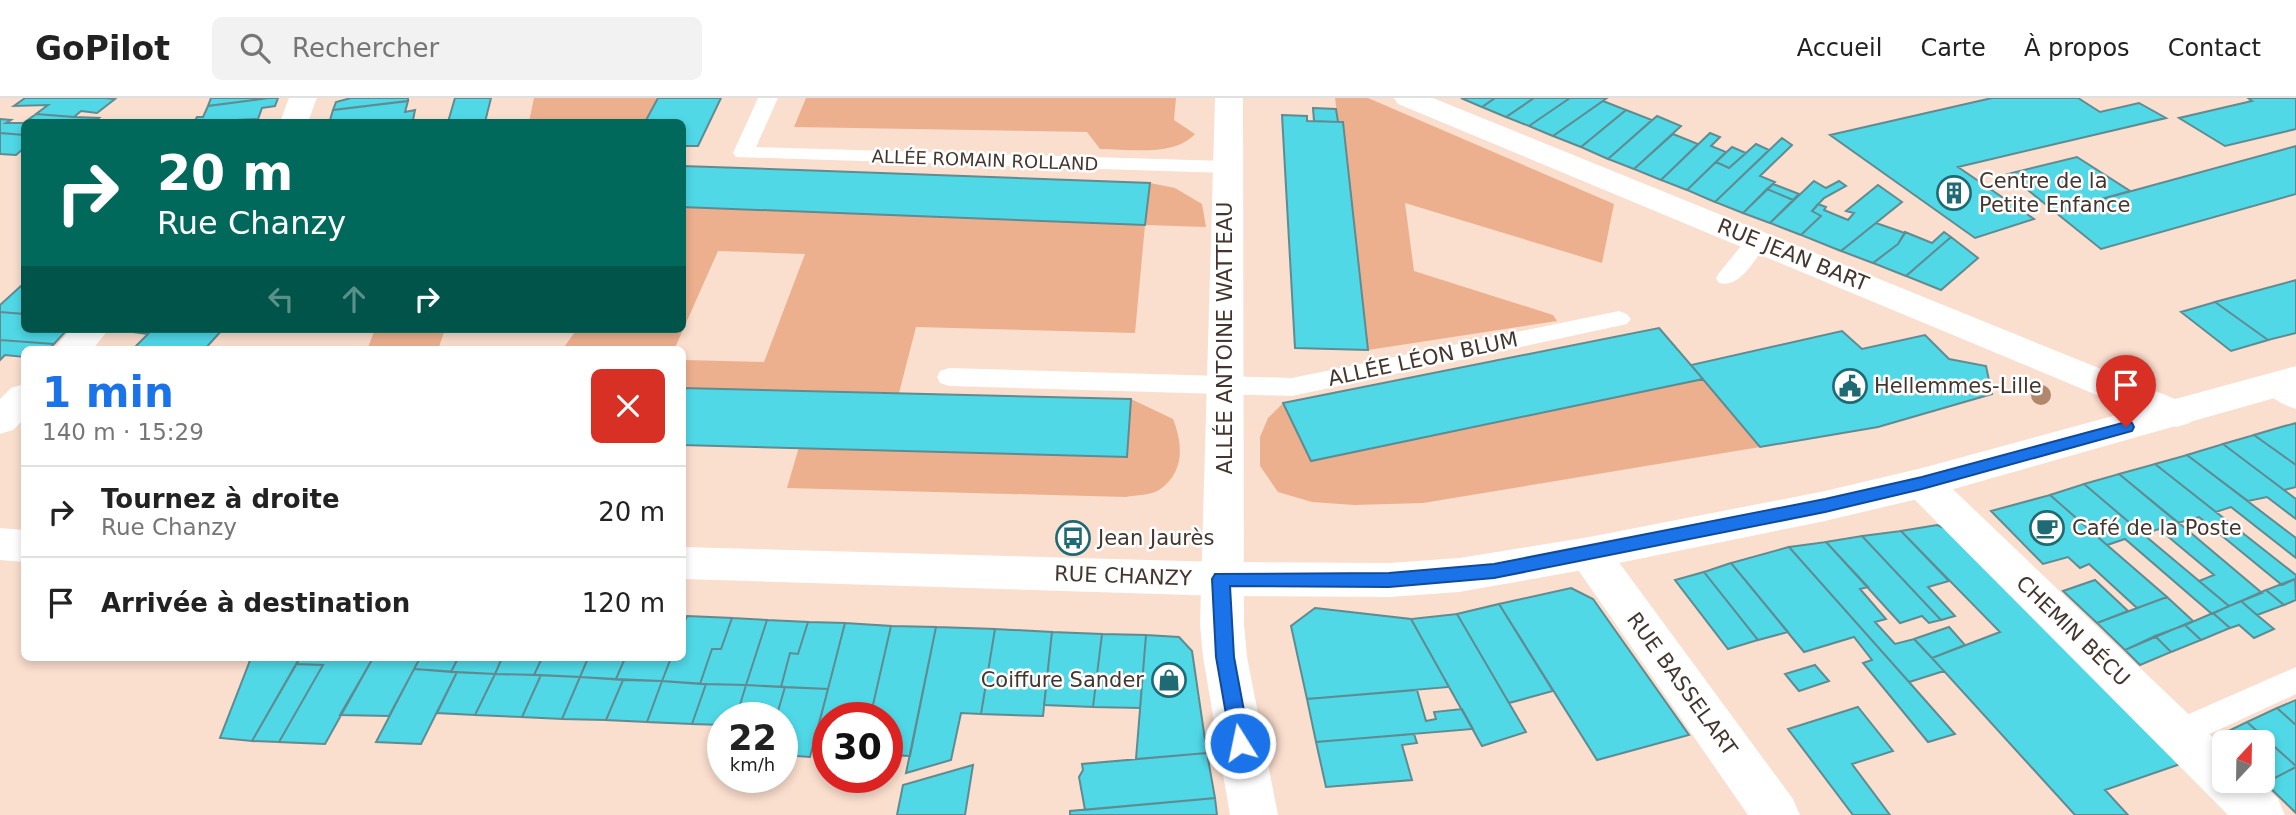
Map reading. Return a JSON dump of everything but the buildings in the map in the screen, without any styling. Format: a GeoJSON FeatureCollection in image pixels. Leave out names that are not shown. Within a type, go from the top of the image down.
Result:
{"type":"FeatureCollection","features":[{"type":"Feature","properties":{"kind":"street"},"geometry":{"type":"LineString","coordinates":[[295,119],[303,98]]}},
{"type":"Feature","properties":{"kind":"street","name":"ALLÉE ANTOINE WATTEAU"},"geometry":{"type":"LineString","coordinates":[[1229,98],[1221,579],[1225,657],[1254,815]]}},
{"type":"Feature","properties":{"kind":"street","name":"RUE JEAN BART"},"geometry":{"type":"LineString","coordinates":[[1408,98],[2177,414]]}},
{"type":"Feature","properties":{"kind":"street"},"geometry":{"type":"LineString","coordinates":[[75,346],[88,333]]}},
{"type":"Feature","properties":{"kind":"street","name":"RUE CHANZY"},"geometry":{"type":"LineString","coordinates":[[686,563],[1221,579],[1430,578],[1494,571],[1825,506],[2290,386]]}},
{"type":"Feature","properties":{"kind":"street"},"geometry":{"type":"LineString","coordinates":[[0,421],[21,400]]}},
{"type":"Feature","properties":{"kind":"street","name":"CHEMIN BÉCU"},"geometry":{"type":"LineString","coordinates":[[1922,483],[2212,767]]}},
{"type":"Feature","properties":{"kind":"street"},"geometry":{"type":"LineString","coordinates":[[0,544],[21,546]]}},
{"type":"Feature","properties":{"kind":"street","name":"RUE BASSELART"},"geometry":{"type":"LineString","coordinates":[[1588,554],[1776,815]]}},
{"type":"Feature","properties":{"kind":"street","name":"CHEMIN BÉCU"},"geometry":{"type":"LineString","coordinates":[[2238,793],[2261,815]]}},
{"type":"Feature","properties":{"kind":"lane","name":"ALLÉE ROMAIN ROLLAND"},"geometry":{"type":"LineString","coordinates":[[768,98],[743,153],[1226,167]]}},
{"type":"Feature","properties":{"kind":"lane"},"geometry":{"type":"LineString","coordinates":[[1727,278],[1758,240]]}},
{"type":"Feature","properties":{"kind":"lane","name":"ALLÉE LÉON BLUM"},"geometry":{"type":"LineString","coordinates":[[949,377],[1292,387],[1619,319]]}},
{"type":"Feature","properties":{"kind":"lane"},"geometry":{"type":"LineString","coordinates":[[2178,734],[2296,680]]}},
{"type":"Feature","properties":{"kind":"shaded area"},"geometry":{"type":"Polygon","coordinates":[[[534,98],[658,98],[647,119],[530,119],[534,98]]]}},
{"type":"Feature","properties":{"kind":"shaded area"},"geometry":{"type":"Polygon","coordinates":[[[806,98],[1176,98],[1174,120],[1195,134],[1175,146],[1137,150],[1100,149],[1087,132],[794,127],[806,98]]]}},
{"type":"Feature","properties":{"kind":"shaded area"},"geometry":{"type":"Polygon","coordinates":[[[1335,98],[1368,98],[1614,204],[1602,263],[1405,203],[1414,271],[1553,315],[1557,321],[1368,350],[1335,98]]]}},
{"type":"Feature","properties":{"kind":"shaded area"},"geometry":{"type":"Polygon","coordinates":[[[1150,183],[1175,188],[1202,204],[1206,227],[1145,225],[1150,183]]]}},
{"type":"Feature","properties":{"kind":"shaded area"},"geometry":{"type":"Polygon","coordinates":[[[686,207],[1145,225],[1135,333],[916,327],[899,393],[686,388],[686,360],[764,362],[805,254],[718,251],[686,323],[686,207]]]}},
{"type":"Feature","properties":{"kind":"shaded area"},"geometry":{"type":"Polygon","coordinates":[[[373,333],[444,333],[439,346],[369,346],[373,333]]]}},
{"type":"Feature","properties":{"kind":"shaded area"},"geometry":{"type":"Polygon","coordinates":[[[574,333],[682,333],[676,346],[565,346],[574,333]]]}},
{"type":"Feature","properties":{"kind":"shaded area"},"geometry":{"type":"Polygon","coordinates":[[[1703,379],[1760,447],[1423,503],[1354,505],[1312,502],[1278,492],[1260,466],[1260,437],[1268,418],[1283,403],[1312,461],[1703,379]]]}},
{"type":"Feature","properties":{"kind":"shaded area"},"geometry":{"type":"Polygon","coordinates":[[[1131,399],[1173,419],[1179,439],[1180,458],[1174,475],[1159,490],[1152,493],[1126,497],[787,488],[799,447],[1127,457],[1131,399]]]}},
{"type":"Feature","properties":{"kind":"place","name":"Centre de la Petite Enfance"},"geometry":{"type":"Point","coordinates":[1954,193]}},
{"type":"Feature","properties":{"kind":"place","name":"Hellemmes-Lille"},"geometry":{"type":"Point","coordinates":[1850,386]}},
{"type":"Feature","properties":{"kind":"place","name":"Café de la Poste"},"geometry":{"type":"Point","coordinates":[2047,528]}},
{"type":"Feature","properties":{"kind":"place","name":"Jean Jaurès"},"geometry":{"type":"Point","coordinates":[1073,538]}},
{"type":"Feature","properties":{"kind":"place","name":"Coiffure Sander"},"geometry":{"type":"Point","coordinates":[1169,680]}},
{"type":"Feature","properties":{"kind":"route"},"geometry":{"type":"LineString","coordinates":[[1240,743],[1225,657],[1221,579],[1389,580],[1494,571],[1825,506],[1922,483],[2126,427]]}}]}
